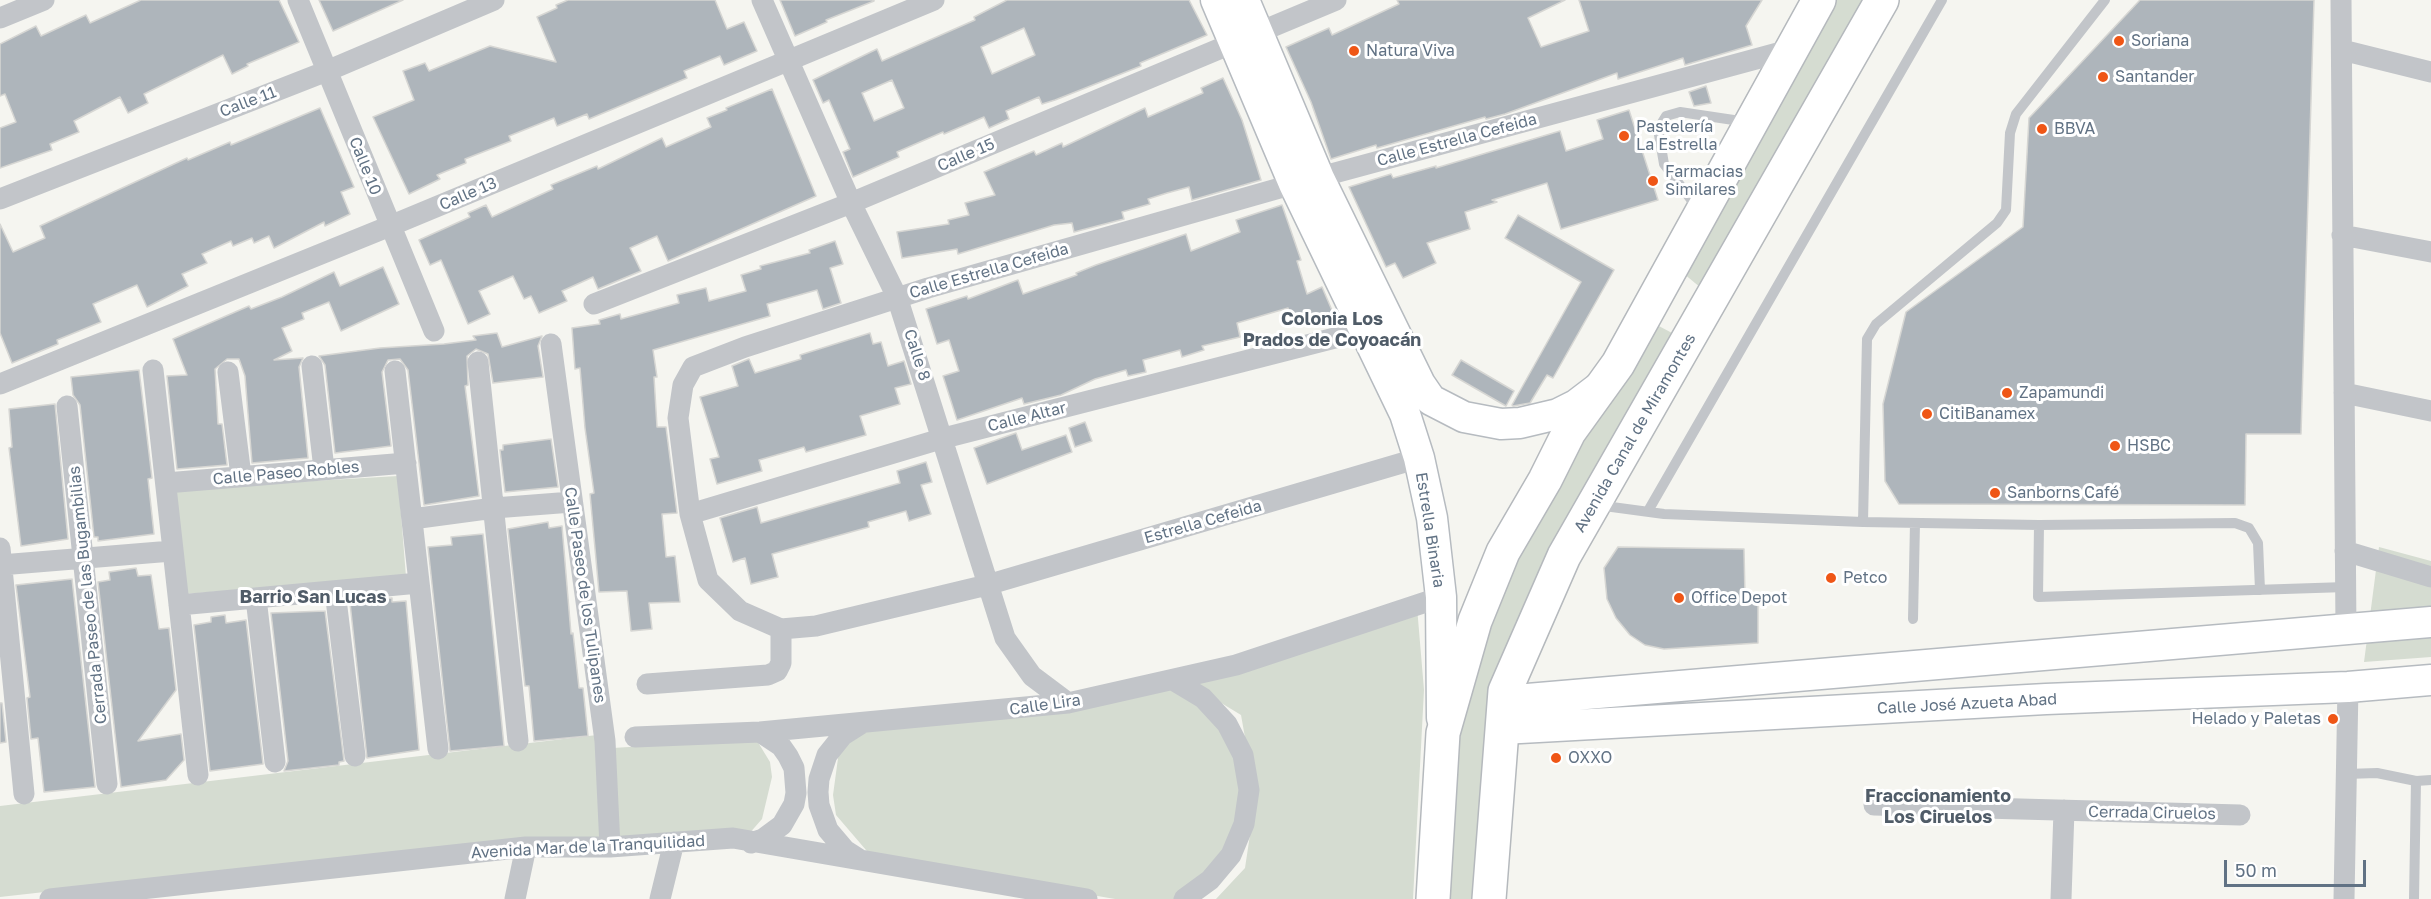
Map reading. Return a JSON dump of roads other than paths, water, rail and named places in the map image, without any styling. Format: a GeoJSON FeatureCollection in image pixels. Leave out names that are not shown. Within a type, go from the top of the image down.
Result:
{"type":"FeatureCollection","features":[{"type":"Feature","properties":{"kind":"main road"},"geometry":{"type":"LineString","coordinates":[[1433,899],[1443,733],[1475,621],[1503,552],[1545,480],[1569,432],[1618,364],[1672,270],[1789,50],[1819,0]]}},
{"type":"Feature","properties":{"kind":"main road","name":"Avenida Canal de Miramontes"},"geometry":{"type":"LineString","coordinates":[[1489,899],[1505,691],[1564,556],[1882,0]]}},
{"type":"Feature","properties":{"kind":"main road"},"geometry":{"type":"LineString","coordinates":[[1672,270],[1672,283],[1685,298],[1700,301],[1714,294]]}},
{"type":"Feature","properties":{"kind":"main road"},"geometry":{"type":"LineString","coordinates":[[1649,310],[1668,300],[1680,303],[1690,319],[1691,335]]}},
{"type":"Feature","properties":{"kind":"street"},"geometry":{"type":"LineString","coordinates":[[0,18],[44,0]]}},
{"type":"Feature","properties":{"kind":"street","name":"Calle 10"},"geometry":{"type":"LineString","coordinates":[[298,0],[434,331]]}},
{"type":"Feature","properties":{"kind":"street","name":"Calle 11"},"geometry":{"type":"LineString","coordinates":[[0,199],[327,71],[494,0]]}},
{"type":"Feature","properties":{"kind":"street","name":"Calle 8"},"geometry":{"type":"LineString","coordinates":[[762,0],[851,202],[897,297],[944,438],[1005,639],[1032,676],[1068,703]]}},
{"type":"Feature","properties":{"kind":"street","name":"Calle 13"},"geometry":{"type":"LineString","coordinates":[[0,384],[390,226],[934,0]]}},
{"type":"Feature","properties":{"kind":"street"},"geometry":{"type":"LineString","coordinates":[[1216,0],[1246,38]]}},
{"type":"Feature","properties":{"kind":"street"},"geometry":{"type":"LineString","coordinates":[[1244,0],[1246,38]]}},
{"type":"Feature","properties":{"kind":"street","name":"Calle 15"},"geometry":{"type":"LineString","coordinates":[[594,304],[851,202],[1336,0]]}},
{"type":"Feature","properties":{"kind":"street"},"geometry":{"type":"LineString","coordinates":[[2341,0],[2346,630]]}},
{"type":"Feature","properties":{"kind":"street","name":"Estrella Binaria"},"geometry":{"type":"LineString","coordinates":[[1246,38],[1307,181],[1366,330],[1405,414],[1419,458],[1432,518],[1441,597],[1443,733]]}},
{"type":"Feature","properties":{"kind":"street","name":"Calle Estrella Cefeida"},"geometry":{"type":"LineString","coordinates":[[987,585],[816,626],[781,629],[740,612],[708,580],[690,514],[678,418],[683,385],[693,367],[897,297],[1307,181],[1789,50]]}},
{"type":"Feature","properties":{"kind":"street"},"geometry":{"type":"LineString","coordinates":[[2342,50],[2431,72]]}},
{"type":"Feature","properties":{"kind":"street","name":"Estrella Binaria"},"geometry":{"type":"LineString","coordinates":[[1307,181],[1431,400]]}},
{"type":"Feature","properties":{"kind":"street"},"geometry":{"type":"LineString","coordinates":[[2342,235],[2431,252]]}},
{"type":"Feature","properties":{"kind":"street","name":"Calle Altar"},"geometry":{"type":"LineString","coordinates":[[690,514],[944,438],[1366,330]]}},
{"type":"Feature","properties":{"kind":"street","name":"Calle Paseo de los Tulipanes"},"geometry":{"type":"LineString","coordinates":[[551,344],[605,741],[610,847]]}},
{"type":"Feature","properties":{"kind":"street"},"geometry":{"type":"LineString","coordinates":[[478,362],[518,741]]}},
{"type":"Feature","properties":{"kind":"street"},"geometry":{"type":"LineString","coordinates":[[1405,414],[1411,418],[1424,417],[1429,412],[1431,400],[1447,410],[1483,422],[1511,424],[1539,420],[1576,405],[1606,380],[1618,364]]}},
{"type":"Feature","properties":{"kind":"street"},"geometry":{"type":"LineString","coordinates":[[312,366],[324,469]]}},
{"type":"Feature","properties":{"kind":"street"},"geometry":{"type":"LineString","coordinates":[[153,370],[198,775]]}},
{"type":"Feature","properties":{"kind":"street"},"geometry":{"type":"LineString","coordinates":[[395,371],[438,749]]}},
{"type":"Feature","properties":{"kind":"street"},"geometry":{"type":"LineString","coordinates":[[228,372],[241,476]]}},
{"type":"Feature","properties":{"kind":"street"},"geometry":{"type":"LineString","coordinates":[[2344,393],[2431,411]]}},
{"type":"Feature","properties":{"kind":"street","name":"Cerrada Paseo de las Bugambilias"},"geometry":{"type":"LineString","coordinates":[[67,406],[107,784]]}},
{"type":"Feature","properties":{"kind":"street","name":"Estrella Cefeida"},"geometry":{"type":"LineString","coordinates":[[987,585],[1419,458]]}},
{"type":"Feature","properties":{"kind":"street","name":"Calle Paseo Robles"},"geometry":{"type":"LineString","coordinates":[[166,483],[406,463]]}},
{"type":"Feature","properties":{"kind":"street"},"geometry":{"type":"LineString","coordinates":[[412,519],[494,508],[572,502]]}},
{"type":"Feature","properties":{"kind":"street"},"geometry":{"type":"LineString","coordinates":[[24,794],[1,559],[172,550]]}},
{"type":"Feature","properties":{"kind":"street"},"geometry":{"type":"LineString","coordinates":[[2345,551],[2431,577]]}},
{"type":"Feature","properties":{"kind":"street"},"geometry":{"type":"LineString","coordinates":[[179,605],[419,583]]}},
{"type":"Feature","properties":{"kind":"street"},"geometry":{"type":"LineString","coordinates":[[334,591],[355,756]]}},
{"type":"Feature","properties":{"kind":"street","name":"Calle Lira"},"geometry":{"type":"LineString","coordinates":[[635,737],[760,732],[1068,703],[1236,665],[1441,597]]}},
{"type":"Feature","properties":{"kind":"street"},"geometry":{"type":"LineString","coordinates":[[256,598],[275,762]]}},
{"type":"Feature","properties":{"kind":"street"},"geometry":{"type":"LineString","coordinates":[[1503,715],[2043,655],[2431,622]]}},
{"type":"Feature","properties":{"kind":"street"},"geometry":{"type":"LineString","coordinates":[[647,684],[768,675],[777,670],[781,663],[781,629]]}},
{"type":"Feature","properties":{"kind":"street"},"geometry":{"type":"LineString","coordinates":[[2177,644],[2167,649],[2161,659],[2159,671],[2163,682],[2171,690],[2182,694]]}},
{"type":"Feature","properties":{"kind":"street"},"geometry":{"type":"LineString","coordinates":[[2043,655],[2059,663],[2064,680],[2055,695],[2046,699]]}},
{"type":"Feature","properties":{"kind":"street"},"geometry":{"type":"LineString","coordinates":[[1173,680],[1203,698],[1227,723],[1243,755],[1249,790],[1244,824],[1231,855],[1210,880],[1184,899]]}},
{"type":"Feature","properties":{"kind":"street","name":"Calle José Azueta Abad"},"geometry":{"type":"LineString","coordinates":[[1503,715],[2182,694],[2348,687],[2431,680]]}},
{"type":"Feature","properties":{"kind":"street"},"geometry":{"type":"LineString","coordinates":[[2344,899],[2348,687]]}},
{"type":"Feature","properties":{"kind":"street"},"geometry":{"type":"LineString","coordinates":[[865,722],[843,735],[827,755],[819,779],[818,792],[822,818],[832,835],[844,850],[867,863]]}},
{"type":"Feature","properties":{"kind":"street"},"geometry":{"type":"LineString","coordinates":[[751,843],[762,839],[782,825],[794,804],[796,793],[794,768],[789,756],[776,742],[760,732]]}},
{"type":"Feature","properties":{"kind":"street","name":"Cerrada Ciruelos"},"geometry":{"type":"LineString","coordinates":[[1874,805],[2240,815]]}},
{"type":"Feature","properties":{"kind":"street","name":"Cerrada Ciruelos"},"geometry":{"type":"LineString","coordinates":[[2061,899],[2064,810]]}},
{"type":"Feature","properties":{"kind":"street","name":"Avenida Mar de la Tranquilidad"},"geometry":{"type":"LineString","coordinates":[[50,899],[526,847],[610,847],[733,838],[1040,895],[1086,899]]}},
{"type":"Feature","properties":{"kind":"street"},"geometry":{"type":"LineString","coordinates":[[660,899],[674,842]]}},
{"type":"Feature","properties":{"kind":"street"},"geometry":{"type":"LineString","coordinates":[[515,899],[526,847]]}},
{"type":"Feature","properties":{"kind":"lane"},"geometry":{"type":"LineString","coordinates":[[1648,511],[1942,0]]}},
{"type":"Feature","properties":{"kind":"lane"},"geometry":{"type":"LineString","coordinates":[[1863,522],[1867,339],[1876,324],[1997,223],[2006,210],[2010,133],[2016,114],[2105,0]]}},
{"type":"Feature","properties":{"kind":"lane"},"geometry":{"type":"LineString","coordinates":[[1701,214],[1664,164],[1658,129],[1666,116],[1680,112],[1751,122]]}},
{"type":"Feature","properties":{"kind":"lane"},"geometry":{"type":"LineString","coordinates":[[1594,504],[1648,511],[1863,522],[2039,525],[2235,523],[2249,528],[2258,543],[2260,590]]}},
{"type":"Feature","properties":{"kind":"lane"},"geometry":{"type":"LineString","coordinates":[[1913,619],[1915,523]]}},
{"type":"Feature","properties":{"kind":"lane"},"geometry":{"type":"LineString","coordinates":[[2039,525],[2038,597],[2346,587]]}},
{"type":"Feature","properties":{"kind":"lane"},"geometry":{"type":"LineString","coordinates":[[2346,774],[2377,774],[2416,781],[2431,780]]}},
{"type":"Feature","properties":{"kind":"lane"},"geometry":{"type":"LineString","coordinates":[[2414,899],[2416,781]]}},
{"type":"Feature","properties":{"kind":"place","name":"Soriana"},"geometry":{"type":"Point","coordinates":[2119,41]}},
{"type":"Feature","properties":{"kind":"place","name":"Natura Viva"},"geometry":{"type":"Point","coordinates":[1354,51]}},
{"type":"Feature","properties":{"kind":"place","name":"Santander"},"geometry":{"type":"Point","coordinates":[2103,77]}},
{"type":"Feature","properties":{"kind":"place","name":"BBVA"},"geometry":{"type":"Point","coordinates":[2042,129]}},
{"type":"Feature","properties":{"kind":"place","name":"Pastelería La Estrella"},"geometry":{"type":"Point","coordinates":[1624,136]}},
{"type":"Feature","properties":{"kind":"place","name":"Farmacias Similares"},"geometry":{"type":"Point","coordinates":[1653,181]}},
{"type":"Feature","properties":{"kind":"place","name":"Zapamundi"},"geometry":{"type":"Point","coordinates":[2007,393]}},
{"type":"Feature","properties":{"kind":"place","name":"CitiBanamex"},"geometry":{"type":"Point","coordinates":[1927,414]}},
{"type":"Feature","properties":{"kind":"place","name":"HSBC"},"geometry":{"type":"Point","coordinates":[2115,446]}},
{"type":"Feature","properties":{"kind":"place","name":"Sanborns Café"},"geometry":{"type":"Point","coordinates":[1995,493]}},
{"type":"Feature","properties":{"kind":"place","name":"Petco"},"geometry":{"type":"Point","coordinates":[1831,578]}},
{"type":"Feature","properties":{"kind":"place","name":"Office Depot"},"geometry":{"type":"Point","coordinates":[1679,598]}},
{"type":"Feature","properties":{"kind":"place","name":"Helado y Paletas"},"geometry":{"type":"Point","coordinates":[2333,719]}},
{"type":"Feature","properties":{"kind":"place","name":"OXXO"},"geometry":{"type":"Point","coordinates":[1556,758]}},
{"type":"Feature","properties":{"kind":"district","name":"Colonia Los Prados de Coyoacán"},"geometry":{"type":"Point","coordinates":[1332,329]}},
{"type":"Feature","properties":{"kind":"district","name":"Barrio San Lucas"},"geometry":{"type":"Point","coordinates":[313,597]}},
{"type":"Feature","properties":{"kind":"district","name":"Fraccionamiento Los Ciruelos"},"geometry":{"type":"Point","coordinates":[1938,806]}}]}
